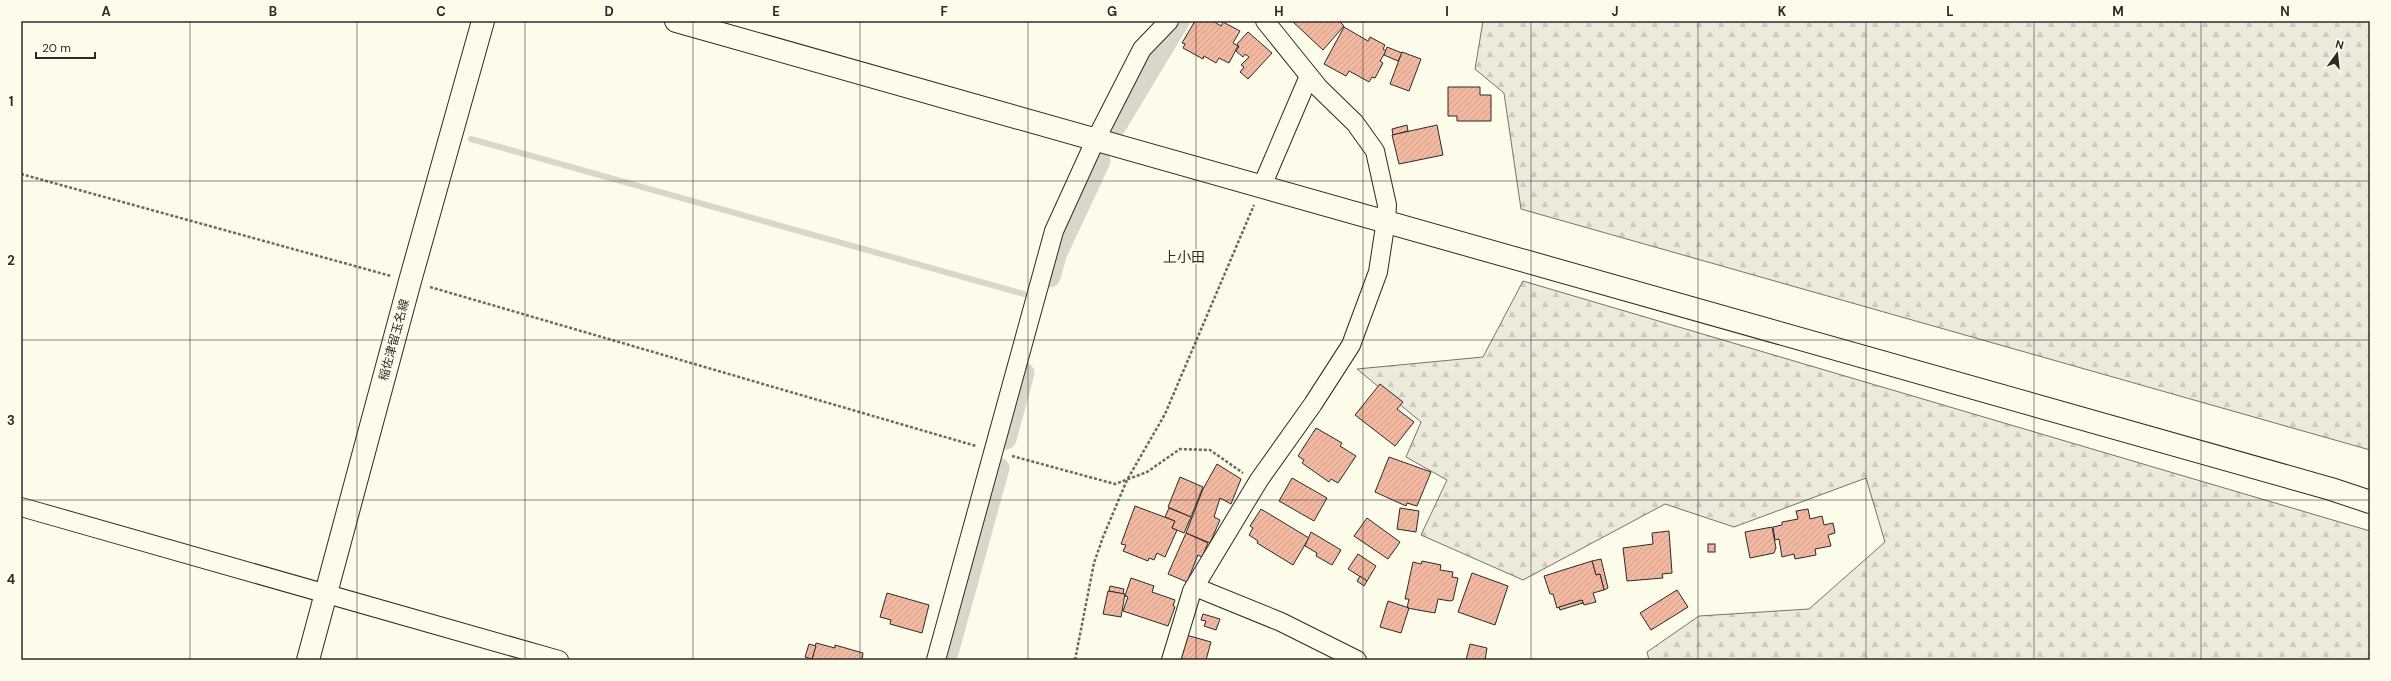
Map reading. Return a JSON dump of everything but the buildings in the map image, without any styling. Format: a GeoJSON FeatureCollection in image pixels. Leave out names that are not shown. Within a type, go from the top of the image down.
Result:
{"type":"FeatureCollection","features":[{"type":"Feature","properties":{"kind":"street","name":"稲佐津留玉名線"},"geometry":{"type":"LineString","coordinates":[[308,660],[328,593],[410,281],[483,21]]}},
{"type":"Feature","properties":{"kind":"street"},"geometry":{"type":"LineString","coordinates":[[676,21],[1095,141],[1386,220],[2331,489],[2370,502]]}},
{"type":"Feature","properties":{"kind":"street"},"geometry":{"type":"LineString","coordinates":[[936,660],[1054,231],[1095,141],[1142,48],[1169,21]]}},
{"type":"Feature","properties":{"kind":"street"},"geometry":{"type":"LineString","coordinates":[[1171,660],[1194,587],[1259,480],[1313,404],[1351,345],[1378,272],[1386,220],[1386,199],[1375,151],[1355,123],[1319,88],[1265,21]]}},
{"type":"Feature","properties":{"kind":"street"},"geometry":{"type":"LineString","coordinates":[[1262,186],[1309,76]]}},
{"type":"Feature","properties":{"kind":"street"},"geometry":{"type":"LineString","coordinates":[[21,507],[328,593],[559,660]]}},
{"type":"Feature","properties":{"kind":"street"},"geometry":{"type":"LineString","coordinates":[[1194,587],[1281,622],[1357,660]]}},
{"type":"Feature","properties":{"kind":"path"},"geometry":{"type":"LineString","coordinates":[[21,174],[410,281],[993,451],[1116,484],[1147,472],[1180,449],[1210,450],[1241,472],[1259,480]]}},
{"type":"Feature","properties":{"kind":"path"},"geometry":{"type":"LineString","coordinates":[[1075,660],[1094,563],[1103,537],[1127,480],[1165,414],[1262,186]]}},
{"type":"Feature","properties":{"kind":"green space"},"geometry":{"type":"Polygon","coordinates":[[[1483,21],[2370,21],[2370,450],[1521,209],[1504,93],[1475,69],[1483,21]]]}},
{"type":"Feature","properties":{"kind":"green space"},"geometry":{"type":"Polygon","coordinates":[[[1523,281],[2370,531],[2370,660],[1649,660],[1647,652],[1699,616],[1809,609],[1885,542],[1866,478],[1734,527],[1665,504],[1523,580],[1421,535],[1447,480],[1406,457],[1421,422],[1357,369],[1483,357],[1523,281]]]}},
{"type":"Feature","properties":{"kind":"waterway"},"geometry":{"type":"LineString","coordinates":[[1114,129],[1179,21]]}},
{"type":"Feature","properties":{"kind":"waterway"},"geometry":{"type":"LineString","coordinates":[[471,139],[1024,294]]}},
{"type":"Feature","properties":{"kind":"waterway"},"geometry":{"type":"LineString","coordinates":[[1050,277],[1056,255],[1100,161]]}},
{"type":"Feature","properties":{"kind":"waterway"},"geometry":{"type":"LineString","coordinates":[[1006,439],[1024,373]]}},
{"type":"Feature","properties":{"kind":"waterway"},"geometry":{"type":"LineString","coordinates":[[946,660],[999,468]]}},
{"type":"Feature","properties":{"kind":"district","name":"上小田"},"geometry":{"type":"Point","coordinates":[1184,257]}}]}
